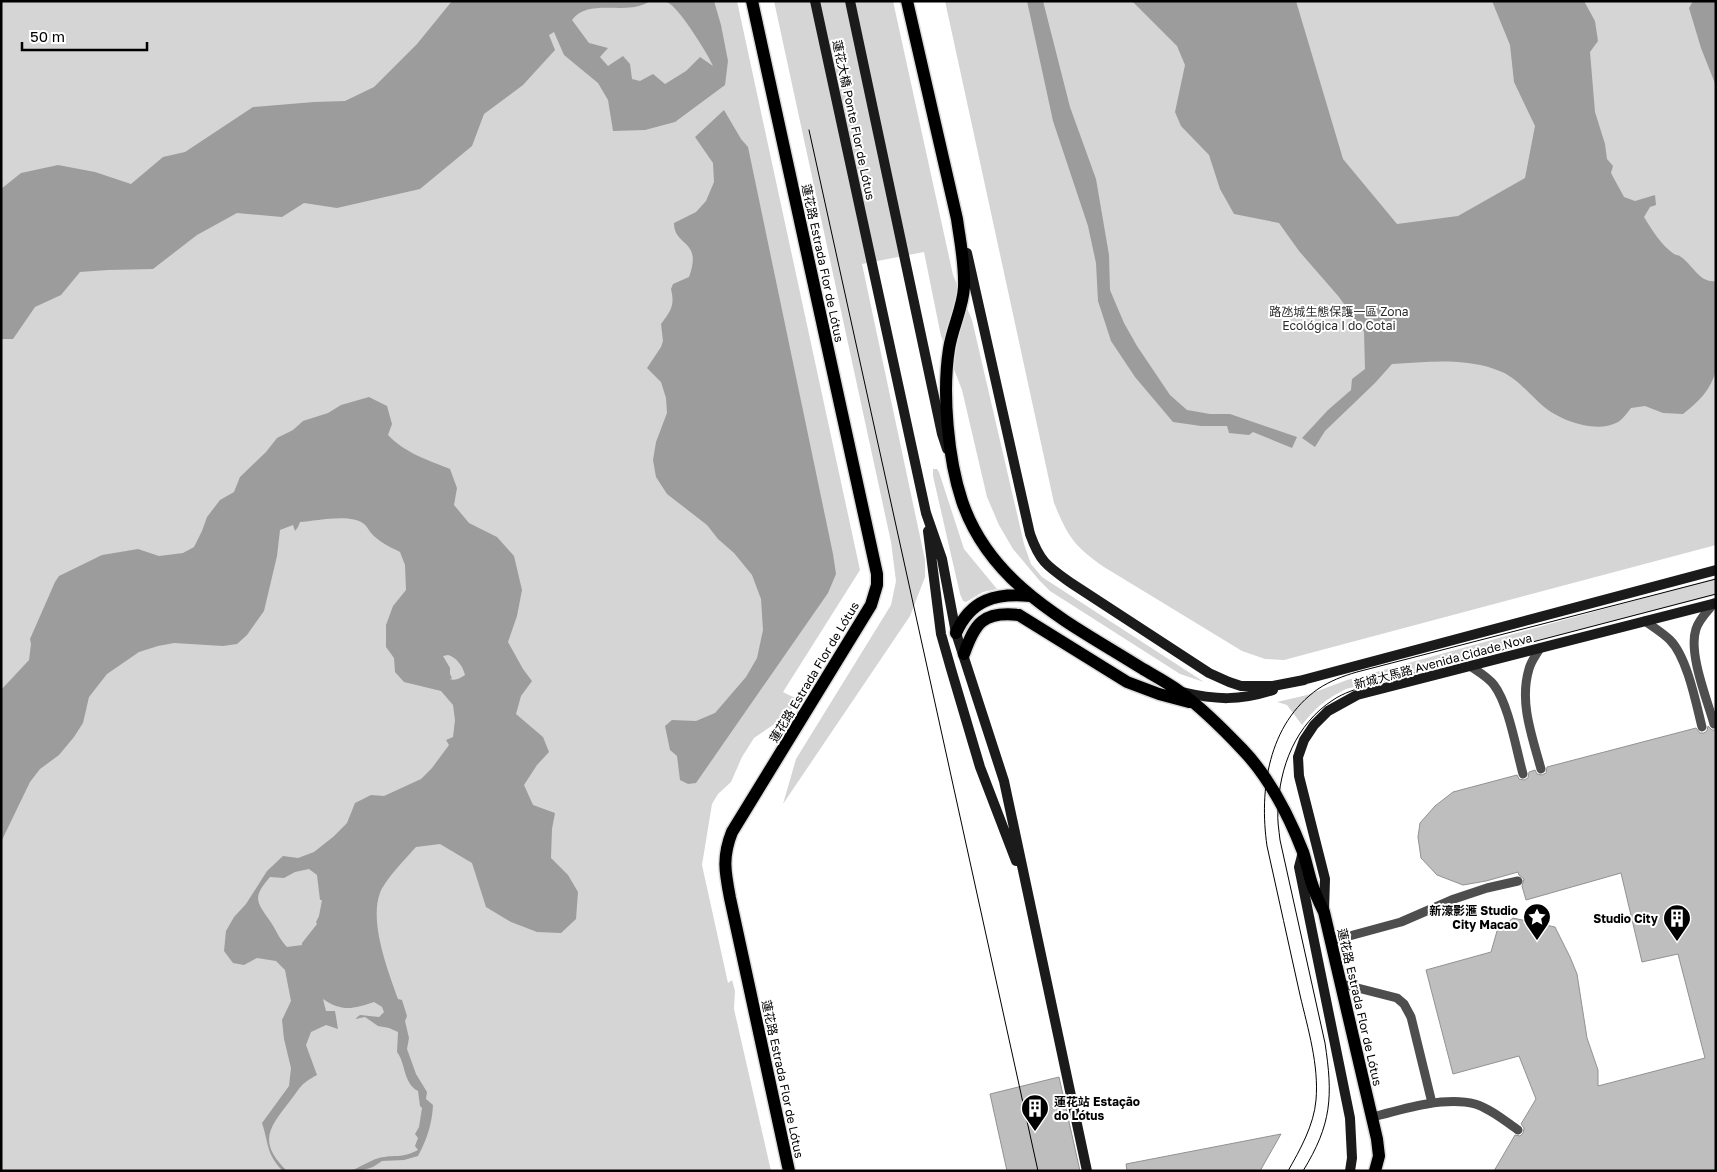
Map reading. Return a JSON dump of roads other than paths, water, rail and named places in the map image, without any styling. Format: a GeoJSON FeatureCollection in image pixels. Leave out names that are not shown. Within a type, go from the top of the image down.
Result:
{"type":"FeatureCollection","features":[{"type":"Feature","properties":{"kind":"main road","name":"蓮花路 Estrada Flor de Lótus"},"geometry":{"type":"LineString","coordinates":[[752,1],[878,585],[871,605],[732,832],[726,849],[725,867],[730,898],[788,1171]]}},
{"type":"Feature","properties":{"kind":"main road","name":"蓮花大橋 Ponte Flor de Lótus"},"geometry":{"type":"LineString","coordinates":[[815,1],[926,513]]}},
{"type":"Feature","properties":{"kind":"main road","name":"蓮花大橋 Ponte Flor de Lótus"},"geometry":{"type":"LineString","coordinates":[[850,1],[942,434],[952,459]]}},
{"type":"Feature","properties":{"kind":"main road"},"geometry":{"type":"LineString","coordinates":[[907,1],[957,219],[976,292],[1030,534],[1040,558],[1058,574],[1209,673],[1241,686],[1273,686],[1304,680]]}},
{"type":"Feature","properties":{"kind":"main road","name":"蓮花路 Estrada Flor de Lótus"},"geometry":{"type":"LineString","coordinates":[[957,219],[964,289],[953,330],[946,383],[952,459],[962,500],[980,538],[1000,567],[1030,596],[1179,691],[1244,751],[1260,771],[1281,805],[1303,852],[1311,883],[1324,912],[1373,1117],[1379,1156],[1375,1171]]}},
{"type":"Feature","properties":{"kind":"main road"},"geometry":{"type":"LineString","coordinates":[[926,513],[942,559],[956,633],[1004,782],[1087,1171]]}},
{"type":"Feature","properties":{"kind":"main road"},"geometry":{"type":"LineString","coordinates":[[926,513],[931,563],[942,634],[951,669],[980,767],[1024,880]]}},
{"type":"Feature","properties":{"kind":"main road","name":"新城大馬路 Avenida Cidade Nova"},"geometry":{"type":"LineString","coordinates":[[1179,691],[1201,697],[1228,699],[1261,694],[1304,680],[1716,570]]}},
{"type":"Feature","properties":{"kind":"main road"},"geometry":{"type":"LineString","coordinates":[[956,633],[967,614],[987,599],[1000,595],[1030,596]]}},
{"type":"Feature","properties":{"kind":"main road","name":"新城大馬路 Avenida Cidade Nova"},"geometry":{"type":"LineString","coordinates":[[1324,912],[1325,879],[1299,776],[1298,757],[1304,740],[1314,725],[1328,711],[1357,695],[1715,603]]}},
{"type":"Feature","properties":{"kind":"main road"},"geometry":{"type":"LineString","coordinates":[[964,654],[976,626],[983,620],[998,614],[1019,615],[1127,682],[1159,694],[1193,703]]}},
{"type":"Feature","properties":{"kind":"main road","name":"蓮花路 Estrada Flor de Lótus"},"geometry":{"type":"LineString","coordinates":[[1303,852],[1299,867],[1350,1118],[1352,1158],[1350,1171]]}},
{"type":"Feature","properties":{"kind":"lane"},"geometry":{"type":"LineString","coordinates":[[1714,724],[1695,656],[1694,640],[1696,627],[1715,603]]}},
{"type":"Feature","properties":{"kind":"lane"},"geometry":{"type":"LineString","coordinates":[[1645,621],[1671,641],[1680,656],[1702,727]]}},
{"type":"Feature","properties":{"kind":"lane"},"geometry":{"type":"LineString","coordinates":[[1540,648],[1529,667],[1525,687],[1525,705],[1540,769]]}},
{"type":"Feature","properties":{"kind":"lane"},"geometry":{"type":"LineString","coordinates":[[1470,666],[1484,675],[1494,686],[1503,702],[1523,774]]}},
{"type":"Feature","properties":{"kind":"lane"},"geometry":{"type":"LineString","coordinates":[[1331,941],[1401,922],[1454,898],[1518,881]]}},
{"type":"Feature","properties":{"kind":"lane"},"geometry":{"type":"LineString","coordinates":[[1342,984],[1397,998],[1404,1004],[1411,1017],[1432,1103]]}},
{"type":"Feature","properties":{"kind":"lane"},"geometry":{"type":"LineString","coordinates":[[1373,1117],[1432,1103],[1459,1102],[1475,1104],[1518,1130]]}},
{"type":"Feature","properties":{"kind":"tram line"},"geometry":{"type":"LineString","coordinates":[[809,130],[1038,1171]]}},
{"type":"Feature","properties":{"kind":"tram line"},"geometry":{"type":"LineString","coordinates":[[1288,1171],[1302,1146],[1309,1128],[1315,1109],[1317,1087],[1312,1047],[1267,846],[1265,825],[1266,781],[1278,739],[1288,720],[1301,703],[1318,689],[1347,675],[1716,579]]}},
{"type":"Feature","properties":{"kind":"tram line"},"geometry":{"type":"LineString","coordinates":[[1303,1171],[1313,1154],[1325,1124],[1329,1094],[1328,1062],[1280,840],[1278,814],[1279,794],[1286,763],[1292,748],[1309,721],[1333,700],[1368,685],[1716,594]]}},
{"type":"Feature","properties":{"kind":"place","name":"新濠影滙 Studio City Macao"},"geometry":{"type":"Point","coordinates":[1537,941]}},
{"type":"Feature","properties":{"kind":"place","name":"Studio City"},"geometry":{"type":"Point","coordinates":[1677,942]}},
{"type":"Feature","properties":{"kind":"place","name":"蓮花站 Estação do Lótus"},"geometry":{"type":"Point","coordinates":[1035,1132]}},
{"type":"Feature","properties":{"kind":"park label","name":"路氹城生態保護一區 Zona Ecológica I do Cotai"},"geometry":{"type":"Point","coordinates":[1339,318]}}]}
